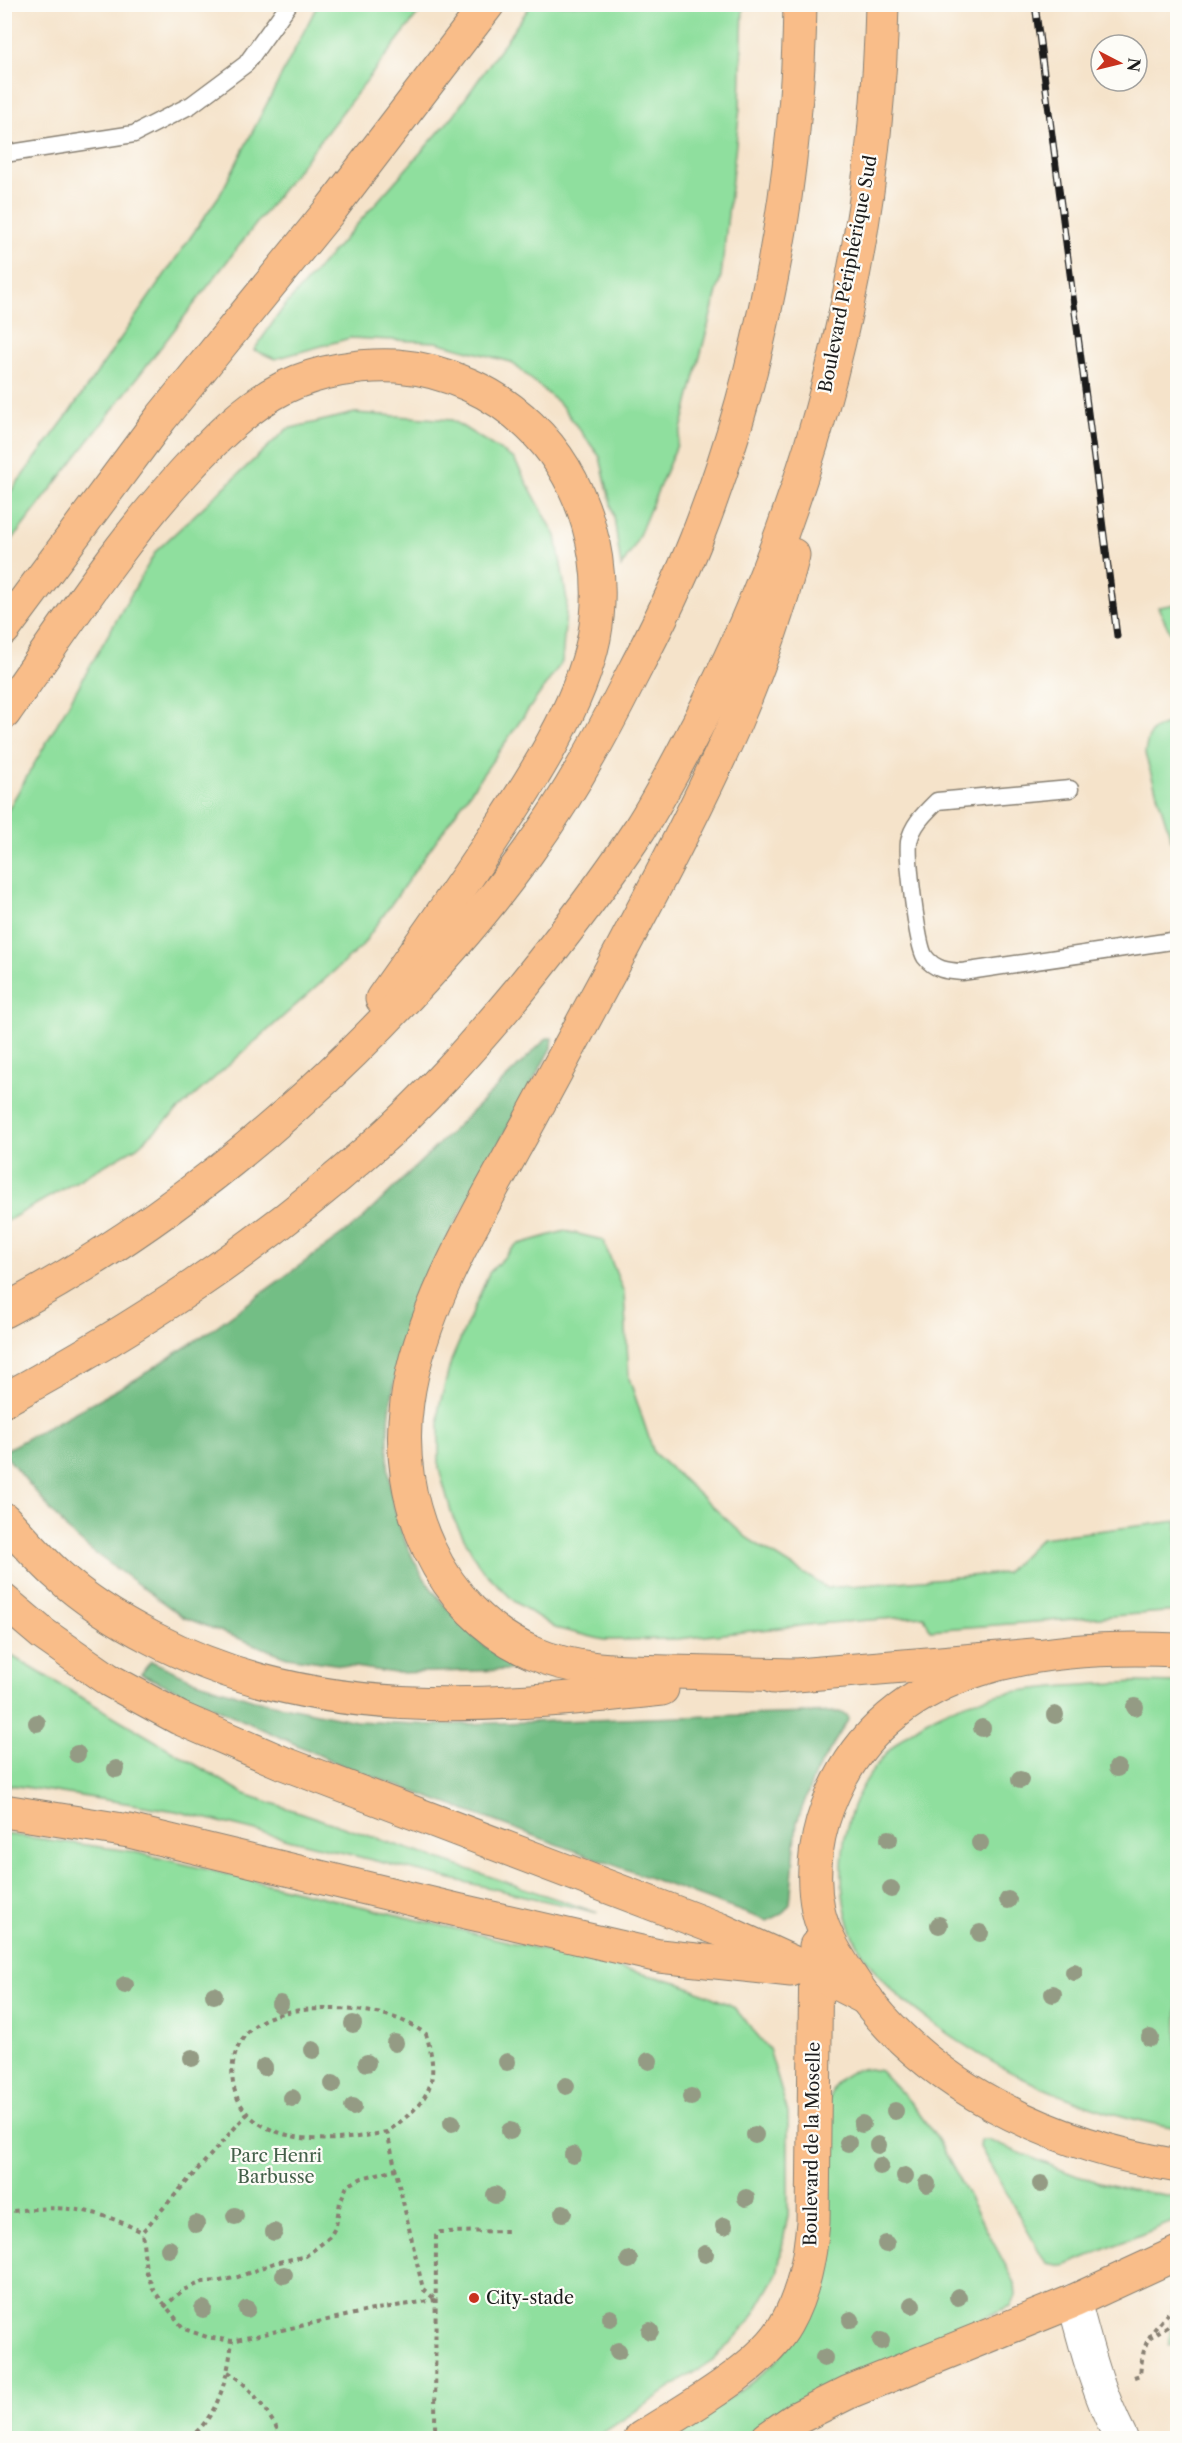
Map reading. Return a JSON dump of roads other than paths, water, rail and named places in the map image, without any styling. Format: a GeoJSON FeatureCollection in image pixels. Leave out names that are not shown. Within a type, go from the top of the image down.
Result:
{"type":"FeatureCollection","features":[{"type":"Feature","properties":{"kind":"main road"},"geometry":{"type":"LineString","coordinates":[[4,629],[161,418],[331,209],[488,4]]}},
{"type":"Feature","properties":{"kind":"main road"},"geometry":{"type":"LineString","coordinates":[[4,1311],[115,1244],[188,1194],[248,1148],[306,1098],[419,985],[473,924],[528,851],[578,775],[660,621],[695,541],[725,456],[748,377],[783,210],[794,115],[800,4]]}},
{"type":"Feature","properties":{"kind":"main road","name":"Boulevard Périphérique Sud"},"geometry":{"type":"LineString","coordinates":[[4,1400],[152,1316],[224,1267],[372,1148],[490,1025],[594,894],[640,829],[720,681],[757,597],[790,512],[826,395],[856,251],[872,148],[882,4]]}},
{"type":"Feature","properties":{"kind":"main road"},"geometry":{"type":"LineString","coordinates":[[4,713],[98,580],[165,494],[220,435],[262,401],[285,387],[309,378],[365,366],[411,367],[430,371],[450,376],[507,407],[549,446],[577,493],[594,548],[598,577],[598,607],[594,638],[587,663],[557,734],[523,795],[422,943],[306,1098]]}},
{"type":"Feature","properties":{"kind":"main road"},"geometry":{"type":"LineString","coordinates":[[794,1675],[622,1671],[570,1666],[532,1653],[496,1633],[462,1603],[436,1566],[419,1524],[409,1482],[405,1443],[407,1402],[417,1355],[453,1263],[601,990],[691,818],[743,710],[767,648],[786,584],[826,395]]}},
{"type":"Feature","properties":{"kind":"main road"},"geometry":{"type":"LineString","coordinates":[[15,1531],[59,1576],[93,1602],[125,1624],[178,1652],[275,1686],[335,1697],[400,1704],[583,1698],[794,1675],[1117,1648],[1178,1650]]}},
{"type":"Feature","properties":{"kind":"main road"},"geometry":{"type":"LineString","coordinates":[[4,1601],[44,1634],[109,1680],[179,1718],[283,1763],[719,1929],[867,1999]]}},
{"type":"Feature","properties":{"kind":"main road"},"geometry":{"type":"LineString","coordinates":[[1035,1655],[993,1666],[938,1686],[892,1714],[873,1731],[853,1755],[825,1811],[816,1856],[815,1882],[818,1910],[825,1930],[844,1966],[867,1999],[898,2035],[947,2076],[992,2104],[1026,2121],[1068,2137],[1143,2159],[1178,2166]]}},
{"type":"Feature","properties":{"kind":"main road"},"geometry":{"type":"LineString","coordinates":[[4,1811],[129,1831],[659,1956],[816,1973]]}},
{"type":"Feature","properties":{"kind":"main road","name":"Boulevard de la Moselle"},"geometry":{"type":"LineString","coordinates":[[641,2439],[759,2356],[785,2326],[801,2289],[811,2249],[813,2222],[815,1882]]}},
{"type":"Feature","properties":{"kind":"main road"},"geometry":{"type":"LineString","coordinates":[[768,2439],[798,2418],[849,2392],[1074,2301],[1178,2253]]}},
{"type":"Feature","properties":{"kind":"street"},"geometry":{"type":"LineString","coordinates":[[1074,2301],[1092,2372],[1104,2405],[1121,2439]]}},
{"type":"Feature","properties":{"kind":"lane"},"geometry":{"type":"LineString","coordinates":[[4,154],[134,134],[191,105],[246,64],[289,4]]}},
{"type":"Feature","properties":{"kind":"lane"},"geometry":{"type":"LineString","coordinates":[[1070,789],[937,801],[916,822],[909,843],[916,932],[925,956],[941,970],[962,972],[1178,940]]}},
{"type":"Feature","properties":{"kind":"railway"},"geometry":{"type":"LineString","coordinates":[[1035,4],[1117,636]]}},
{"type":"Feature","properties":{"kind":"place","name":"City-stade"},"geometry":{"type":"Point","coordinates":[474,2298]}},
{"type":"Feature","properties":{"kind":"park label","name":"Parc Henri Barbusse"},"geometry":{"type":"Point","coordinates":[276,2166]}}]}
